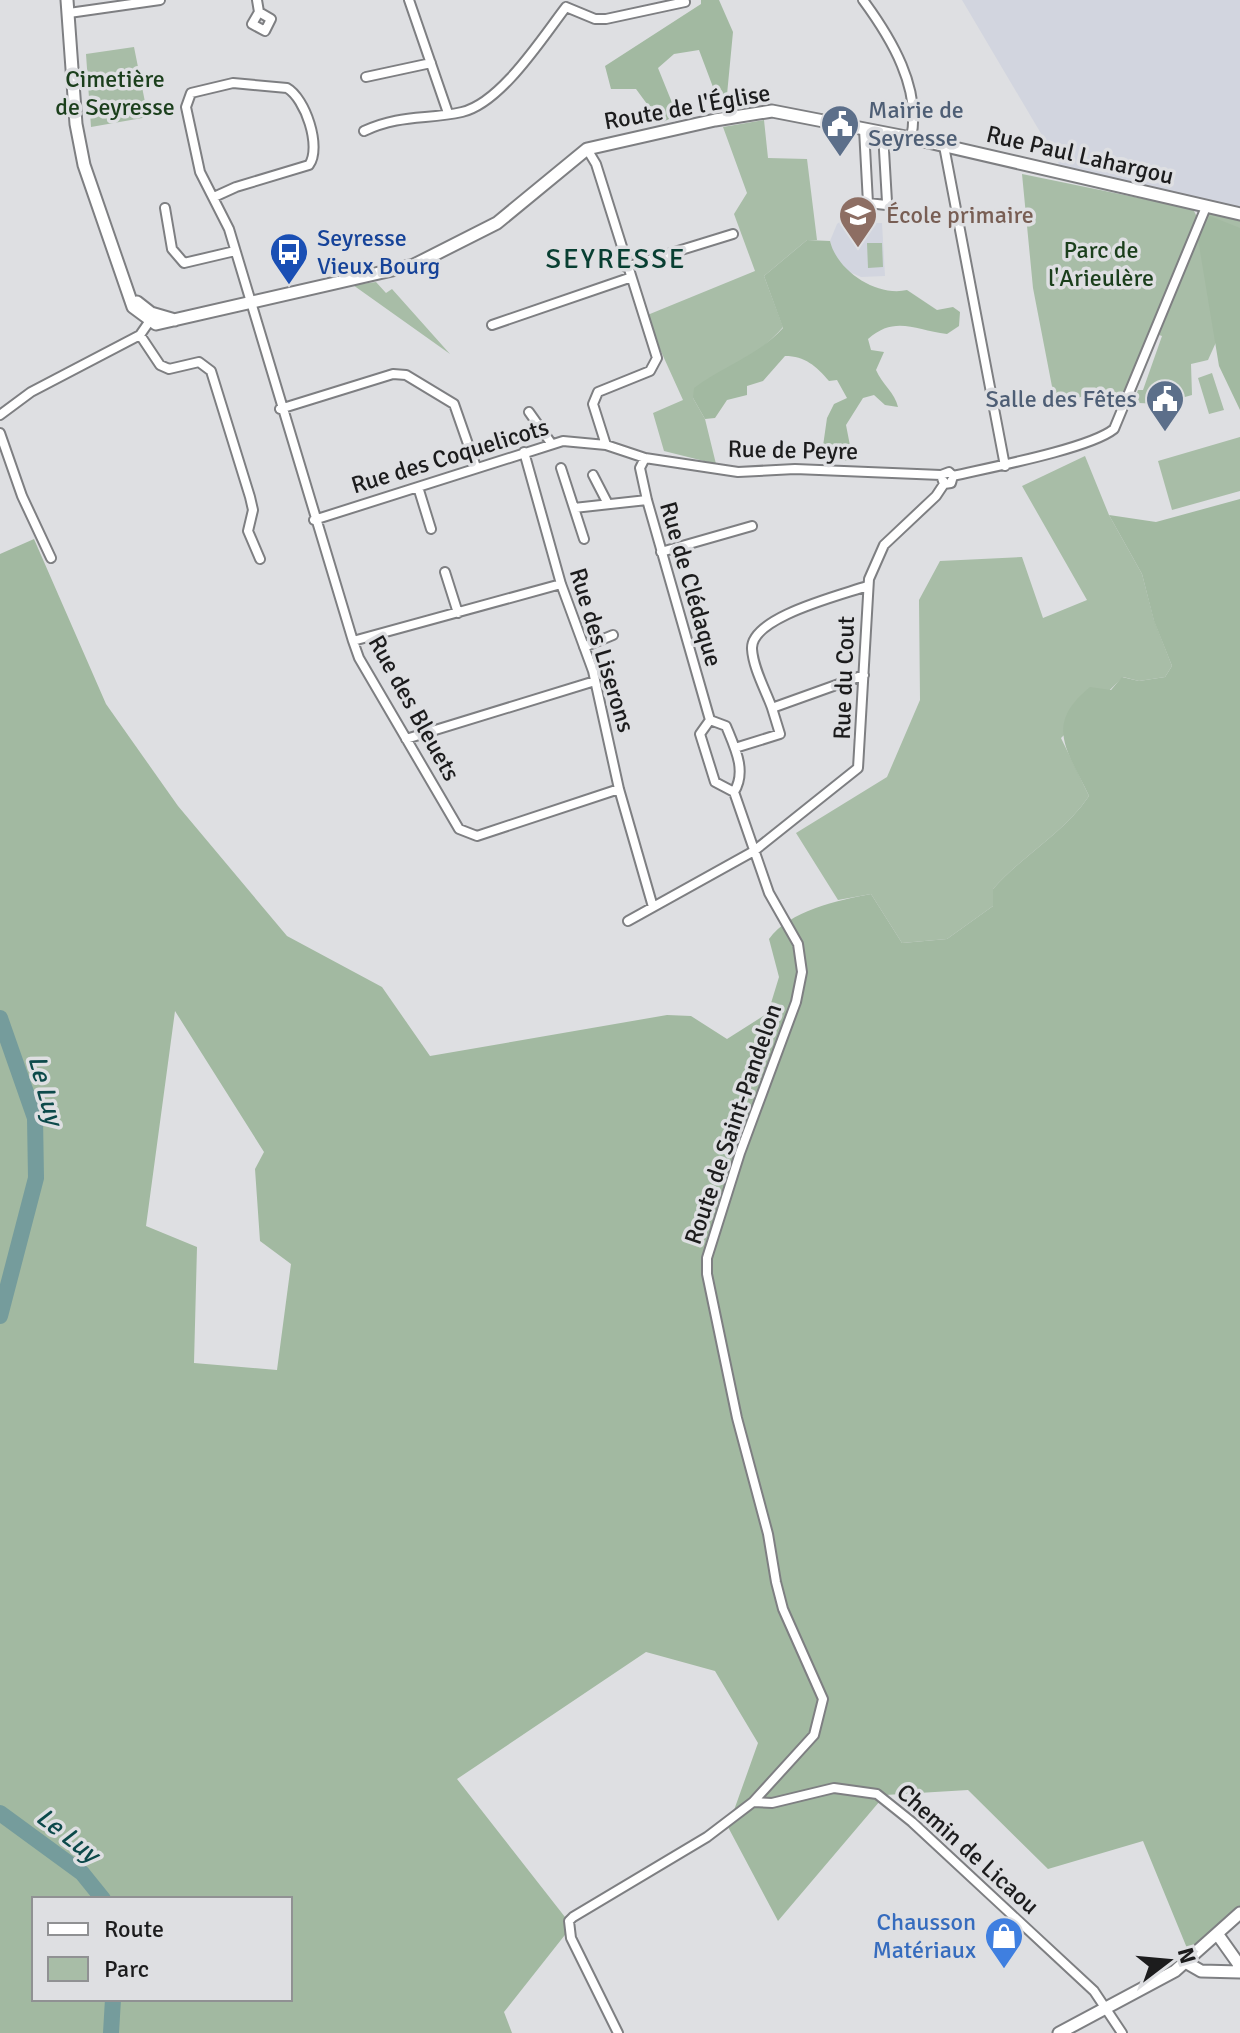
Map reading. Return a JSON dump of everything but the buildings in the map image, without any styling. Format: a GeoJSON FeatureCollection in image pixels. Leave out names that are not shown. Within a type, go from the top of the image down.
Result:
{"type":"FeatureCollection","features":[{"type":"Feature","properties":{"kind":"street"},"geometry":{"type":"LineString","coordinates":[[2,410],[140,335],[150,318],[129,293],[80,150],[67,0]]}},
{"type":"Feature","properties":{"kind":"street"},"geometry":{"type":"LineString","coordinates":[[69,13],[160,0]]}},
{"type":"Feature","properties":{"kind":"street"},"geometry":{"type":"LineString","coordinates":[[257,0],[259,12]]}},
{"type":"Feature","properties":{"kind":"street"},"geometry":{"type":"LineString","coordinates":[[409,0],[448,113]]}},
{"type":"Feature","properties":{"kind":"street"},"geometry":{"type":"LineString","coordinates":[[863,0],[891,39],[899,60],[914,111],[911,138]]}},
{"type":"Feature","properties":{"kind":"street"},"geometry":{"type":"LineString","coordinates":[[364,131],[410,116],[448,113],[479,105],[495,93],[565,3],[595,19],[606,19],[685,2]]}},
{"type":"Feature","properties":{"kind":"street"},"geometry":{"type":"LineString","coordinates":[[366,77],[431,63]]}},
{"type":"Feature","properties":{"kind":"street","name":"Rue des Bleuets"},"geometry":{"type":"LineString","coordinates":[[214,197],[236,187],[309,165],[315,150],[300,99],[294,92],[287,88],[233,83],[199,89],[186,100],[200,172],[214,197],[235,251],[280,409],[353,641],[459,829],[471,836],[619,789]]}},
{"type":"Feature","properties":{"kind":"street","name":"Route de l'Église"},"geometry":{"type":"LineString","coordinates":[[150,318],[176,321],[393,271],[430,258],[497,223],[587,149],[715,120],[772,111],[911,138]]}},
{"type":"Feature","properties":{"kind":"street"},"geometry":{"type":"LineString","coordinates":[[864,129],[868,203],[875,206],[886,205],[887,202],[883,133]]}},
{"type":"Feature","properties":{"kind":"street","name":"Rue Paul Lahargou"},"geometry":{"type":"LineString","coordinates":[[911,138],[1240,214]]}},
{"type":"Feature","properties":{"kind":"street"},"geometry":{"type":"LineString","coordinates":[[944,146],[1005,466]]}},
{"type":"Feature","properties":{"kind":"street"},"geometry":{"type":"LineString","coordinates":[[587,149],[596,164],[629,278],[639,297],[657,358],[650,371],[598,392],[593,404],[606,445]]}},
{"type":"Feature","properties":{"kind":"street","name":"Rue de Peyre"},"geometry":{"type":"LineString","coordinates":[[645,458],[738,472],[795,469],[942,480],[946,472],[953,476],[1005,466],[1096,438],[1114,429],[1206,207]]}},
{"type":"Feature","properties":{"kind":"street"},"geometry":{"type":"LineString","coordinates":[[165,208],[172,249],[184,263],[235,251]]}},
{"type":"Feature","properties":{"kind":"street"},"geometry":{"type":"LineString","coordinates":[[626,267],[733,234]]}},
{"type":"Feature","properties":{"kind":"street"},"geometry":{"type":"LineString","coordinates":[[492,325],[629,278]]}},
{"type":"Feature","properties":{"kind":"street"},"geometry":{"type":"LineString","coordinates":[[140,335],[160,365],[169,369],[199,362],[211,371],[250,497],[253,510],[248,531],[260,559]]}},
{"type":"Feature","properties":{"kind":"street"},"geometry":{"type":"LineString","coordinates":[[280,409],[393,374],[406,375],[454,404],[476,467]]}},
{"type":"Feature","properties":{"kind":"street"},"geometry":{"type":"LineString","coordinates":[[529,412],[551,443]]}},
{"type":"Feature","properties":{"kind":"street"},"geometry":{"type":"LineString","coordinates":[[0,433],[22,496],[51,558]]}},
{"type":"Feature","properties":{"kind":"street","name":"Rue des Coquelicots"},"geometry":{"type":"LineString","coordinates":[[314,520],[551,443],[563,441],[606,445],[645,458]]}},
{"type":"Feature","properties":{"kind":"street","name":"Rue des Liserons"},"geometry":{"type":"LineString","coordinates":[[524,452],[561,584],[595,681],[619,789],[653,907]]}},
{"type":"Feature","properties":{"kind":"street","name":"Rue de Clédaque"},"geometry":{"type":"LineString","coordinates":[[645,458],[640,468],[647,500],[710,720]]}},
{"type":"Feature","properties":{"kind":"street"},"geometry":{"type":"LineString","coordinates":[[561,468],[584,539]]}},
{"type":"Feature","properties":{"kind":"street"},"geometry":{"type":"LineString","coordinates":[[593,475],[608,504]]}},
{"type":"Feature","properties":{"kind":"street","name":"Rue du Cout"},"geometry":{"type":"LineString","coordinates":[[628,921],[754,851],[858,768],[867,586],[884,545],[942,480]]}},
{"type":"Feature","properties":{"kind":"street"},"geometry":{"type":"LineString","coordinates":[[418,487],[431,529]]}},
{"type":"Feature","properties":{"kind":"street"},"geometry":{"type":"LineString","coordinates":[[574,508],[647,500]]}},
{"type":"Feature","properties":{"kind":"street"},"geometry":{"type":"LineString","coordinates":[[661,552],[752,526]]}},
{"type":"Feature","properties":{"kind":"street"},"geometry":{"type":"LineString","coordinates":[[445,572],[458,613]]}},
{"type":"Feature","properties":{"kind":"street"},"geometry":{"type":"LineString","coordinates":[[353,641],[561,584]]}},
{"type":"Feature","properties":{"kind":"street"},"geometry":{"type":"LineString","coordinates":[[735,748],[780,734],[753,653],[754,641],[774,619],[867,586]]}},
{"type":"Feature","properties":{"kind":"street"},"geometry":{"type":"LineString","coordinates":[[584,647],[613,635]]}},
{"type":"Feature","properties":{"kind":"street"},"geometry":{"type":"LineString","coordinates":[[772,708],[864,675]]}},
{"type":"Feature","properties":{"kind":"street"},"geometry":{"type":"LineString","coordinates":[[406,739],[595,681]]}},
{"type":"Feature","properties":{"kind":"street","name":"Rue de Clédaque"},"geometry":{"type":"LineString","coordinates":[[710,720],[726,726],[735,748],[741,776],[734,792],[754,851]]}},
{"type":"Feature","properties":{"kind":"street","name":"Rue de Clédaque"},"geometry":{"type":"LineString","coordinates":[[710,720],[700,734],[704,751],[715,782],[734,792]]}},
{"type":"Feature","properties":{"kind":"street","name":"Route de Saint-Pandelon"},"geometry":{"type":"LineString","coordinates":[[753,1802],[814,1735],[823,1699],[783,1609],[754,1473],[737,1418],[707,1274],[707,1258],[740,1153],[796,1002],[802,972],[798,944],[769,893],[754,851]]}},
{"type":"Feature","properties":{"kind":"street","name":"Chemin de Licaou"},"geometry":{"type":"LineString","coordinates":[[753,1802],[772,1803],[834,1788],[877,1794],[912,1822],[1094,1991],[1122,2033]]}},
{"type":"Feature","properties":{"kind":"street"},"geometry":{"type":"LineString","coordinates":[[618,2033],[571,1938],[569,1921],[707,1837],[753,1802]]}},
{"type":"Feature","properties":{"kind":"street"},"geometry":{"type":"LineString","coordinates":[[1059,2033],[1187,1963],[1240,1913]]}},
{"type":"Feature","properties":{"kind":"street"},"geometry":{"type":"LineString","coordinates":[[1187,1963],[1201,1971],[1240,1969],[1218,1935]]}},
{"type":"Feature","properties":{"kind":"shaded area"},"geometry":{"type":"Polygon","coordinates":[[[962,0],[1240,0],[1240,208],[1062,169],[962,0]]]}},
{"type":"Feature","properties":{"kind":"shaded area","name":"École primaire"},"geometry":{"type":"Polygon","coordinates":[[[859,207],[875,223],[882,223],[885,276],[861,277],[845,270],[834,258],[830,241],[837,224],[859,207]]]}},
{"type":"Feature","properties":{"kind":"green space"},"geometry":{"type":"Polygon","coordinates":[[[701,0],[719,0],[733,32],[726,105],[719,103],[699,50],[674,54],[658,68],[677,115],[661,123],[636,89],[611,89],[605,66],[701,4],[701,0]]]}},
{"type":"Feature","properties":{"kind":"green space","name":"Cimetière de Seyresse"},"geometry":{"type":"Polygon","coordinates":[[[134,47],[148,117],[91,127],[86,54],[134,47]]]}},
{"type":"Feature","properties":{"kind":"green space"},"geometry":{"type":"Polygon","coordinates":[[[764,120],[768,158],[807,159],[817,240],[807,240],[764,276],[783,327],[752,355],[693,398],[705,419],[716,464],[664,451],[653,413],[683,400],[645,316],[755,271],[734,214],[747,193],[723,127],[764,120]]]}},
{"type":"Feature","properties":{"kind":"green space","name":"Parc de l'Arieulère"},"geometry":{"type":"Polygon","coordinates":[[[1022,174],[1193,209],[1197,217],[1123,396],[1101,393],[1055,402],[1033,288],[1022,174]]]}},
{"type":"Feature","properties":{"kind":"green space","name":"Parc de l'Arieulère"},"geometry":{"type":"Polygon","coordinates":[[[1208,212],[1240,218],[1240,289],[1208,360],[1191,364],[1192,395],[1160,404],[1139,403],[1135,398],[1138,390],[1143,390],[1162,336],[1159,335],[1208,212]]]}},
{"type":"Feature","properties":{"kind":"green space"},"geometry":{"type":"Polygon","coordinates":[[[1210,216],[1240,228],[1240,410],[1219,366],[1198,239],[1210,216]]]}},
{"type":"Feature","properties":{"kind":"green space"},"geometry":{"type":"Polygon","coordinates":[[[807,240],[830,241],[834,252],[850,272],[871,285],[883,290],[907,290],[937,310],[953,307],[960,312],[959,326],[947,334],[896,326],[868,339],[871,350],[884,352],[876,370],[898,407],[885,405],[874,395],[863,398],[846,425],[853,461],[821,460],[827,418],[834,404],[847,398],[837,380],[829,381],[815,366],[804,360],[785,356],[763,381],[747,386],[747,395],[727,400],[715,418],[705,419],[693,398],[694,388],[763,346],[783,328],[764,276],[807,240]]]}},
{"type":"Feature","properties":{"kind":"green space"},"geometry":{"type":"Polygon","coordinates":[[[867,243],[882,243],[883,267],[868,268],[867,243]]]}},
{"type":"Feature","properties":{"kind":"green space"},"geometry":{"type":"Polygon","coordinates":[[[376,282],[386,293],[392,289],[450,354],[353,285],[376,282]]]}},
{"type":"Feature","properties":{"kind":"green space"},"geometry":{"type":"Polygon","coordinates":[[[1212,373],[1224,410],[1209,414],[1198,378],[1212,373]]]}},
{"type":"Feature","properties":{"kind":"green space"},"geometry":{"type":"Polygon","coordinates":[[[1240,437],[1240,491],[1172,510],[1158,461],[1240,437]]]}},
{"type":"Feature","properties":{"kind":"green space"},"geometry":{"type":"Polygon","coordinates":[[[1085,456],[1109,515],[1142,574],[1154,620],[1172,666],[1165,677],[1139,681],[1123,677],[1061,738],[1089,796],[1056,833],[993,889],[993,906],[947,939],[902,943],[871,894],[838,900],[796,833],[887,777],[920,700],[919,600],[940,561],[1022,557],[1043,618],[1087,600],[1022,486],[1085,456]]]}},
{"type":"Feature","properties":{"kind":"green space"},"geometry":{"type":"Polygon","coordinates":[[[1240,499],[1240,1906],[1189,1953],[1143,1841],[1048,1869],[968,1790],[885,1795],[778,1921],[728,1827],[758,1743],[715,1671],[646,1652],[457,1779],[572,1926],[504,2012],[512,2033],[0,2033],[0,554],[34,539],[106,704],[178,806],[287,936],[382,987],[430,1056],[667,1015],[691,1016],[727,1039],[768,1013],[779,977],[769,939],[801,914],[829,903],[871,894],[902,943],[947,939],[993,906],[993,889],[1056,833],[1089,796],[1064,739],[1063,726],[1076,701],[1090,687],[1111,690],[1122,677],[1139,681],[1165,677],[1172,666],[1154,621],[1142,574],[1109,515],[1156,522],[1240,499]],[[175,1011],[146,1226],[197,1247],[194,1363],[277,1370],[291,1264],[260,1241],[255,1169],[264,1152],[175,1011]]]}},
{"type":"Feature","properties":{"kind":"waterway","name":"Le Luy"},"geometry":{"type":"LineString","coordinates":[[0,1018],[35,1118],[36,1178],[0,1316]]}},
{"type":"Feature","properties":{"kind":"waterway","name":"Le Luy"},"geometry":{"type":"LineString","coordinates":[[0,1813],[82,1873],[101,1897]]}},
{"type":"Feature","properties":{"kind":"waterway","name":"Le Luy"},"geometry":{"type":"LineString","coordinates":[[111,2033],[113,2001]]}},
{"type":"Feature","properties":{"kind":"place","name":"Mairie de Seyresse"},"geometry":{"type":"Point","coordinates":[840,158]}},
{"type":"Feature","properties":{"kind":"place","name":"École primaire"},"geometry":{"type":"Point","coordinates":[858,249]}},
{"type":"Feature","properties":{"kind":"place","name":"Seyresse Vieux Bourg"},"geometry":{"type":"Point","coordinates":[289,286]}},
{"type":"Feature","properties":{"kind":"place","name":"Salle des Fêtes"},"geometry":{"type":"Point","coordinates":[1165,433]}},
{"type":"Feature","properties":{"kind":"place","name":"Chausson Matériaux"},"geometry":{"type":"Point","coordinates":[1004,1970]}},
{"type":"Feature","properties":{"kind":"district","name":"SEYRESSE"},"geometry":{"type":"Point","coordinates":[616,258]}}]}
